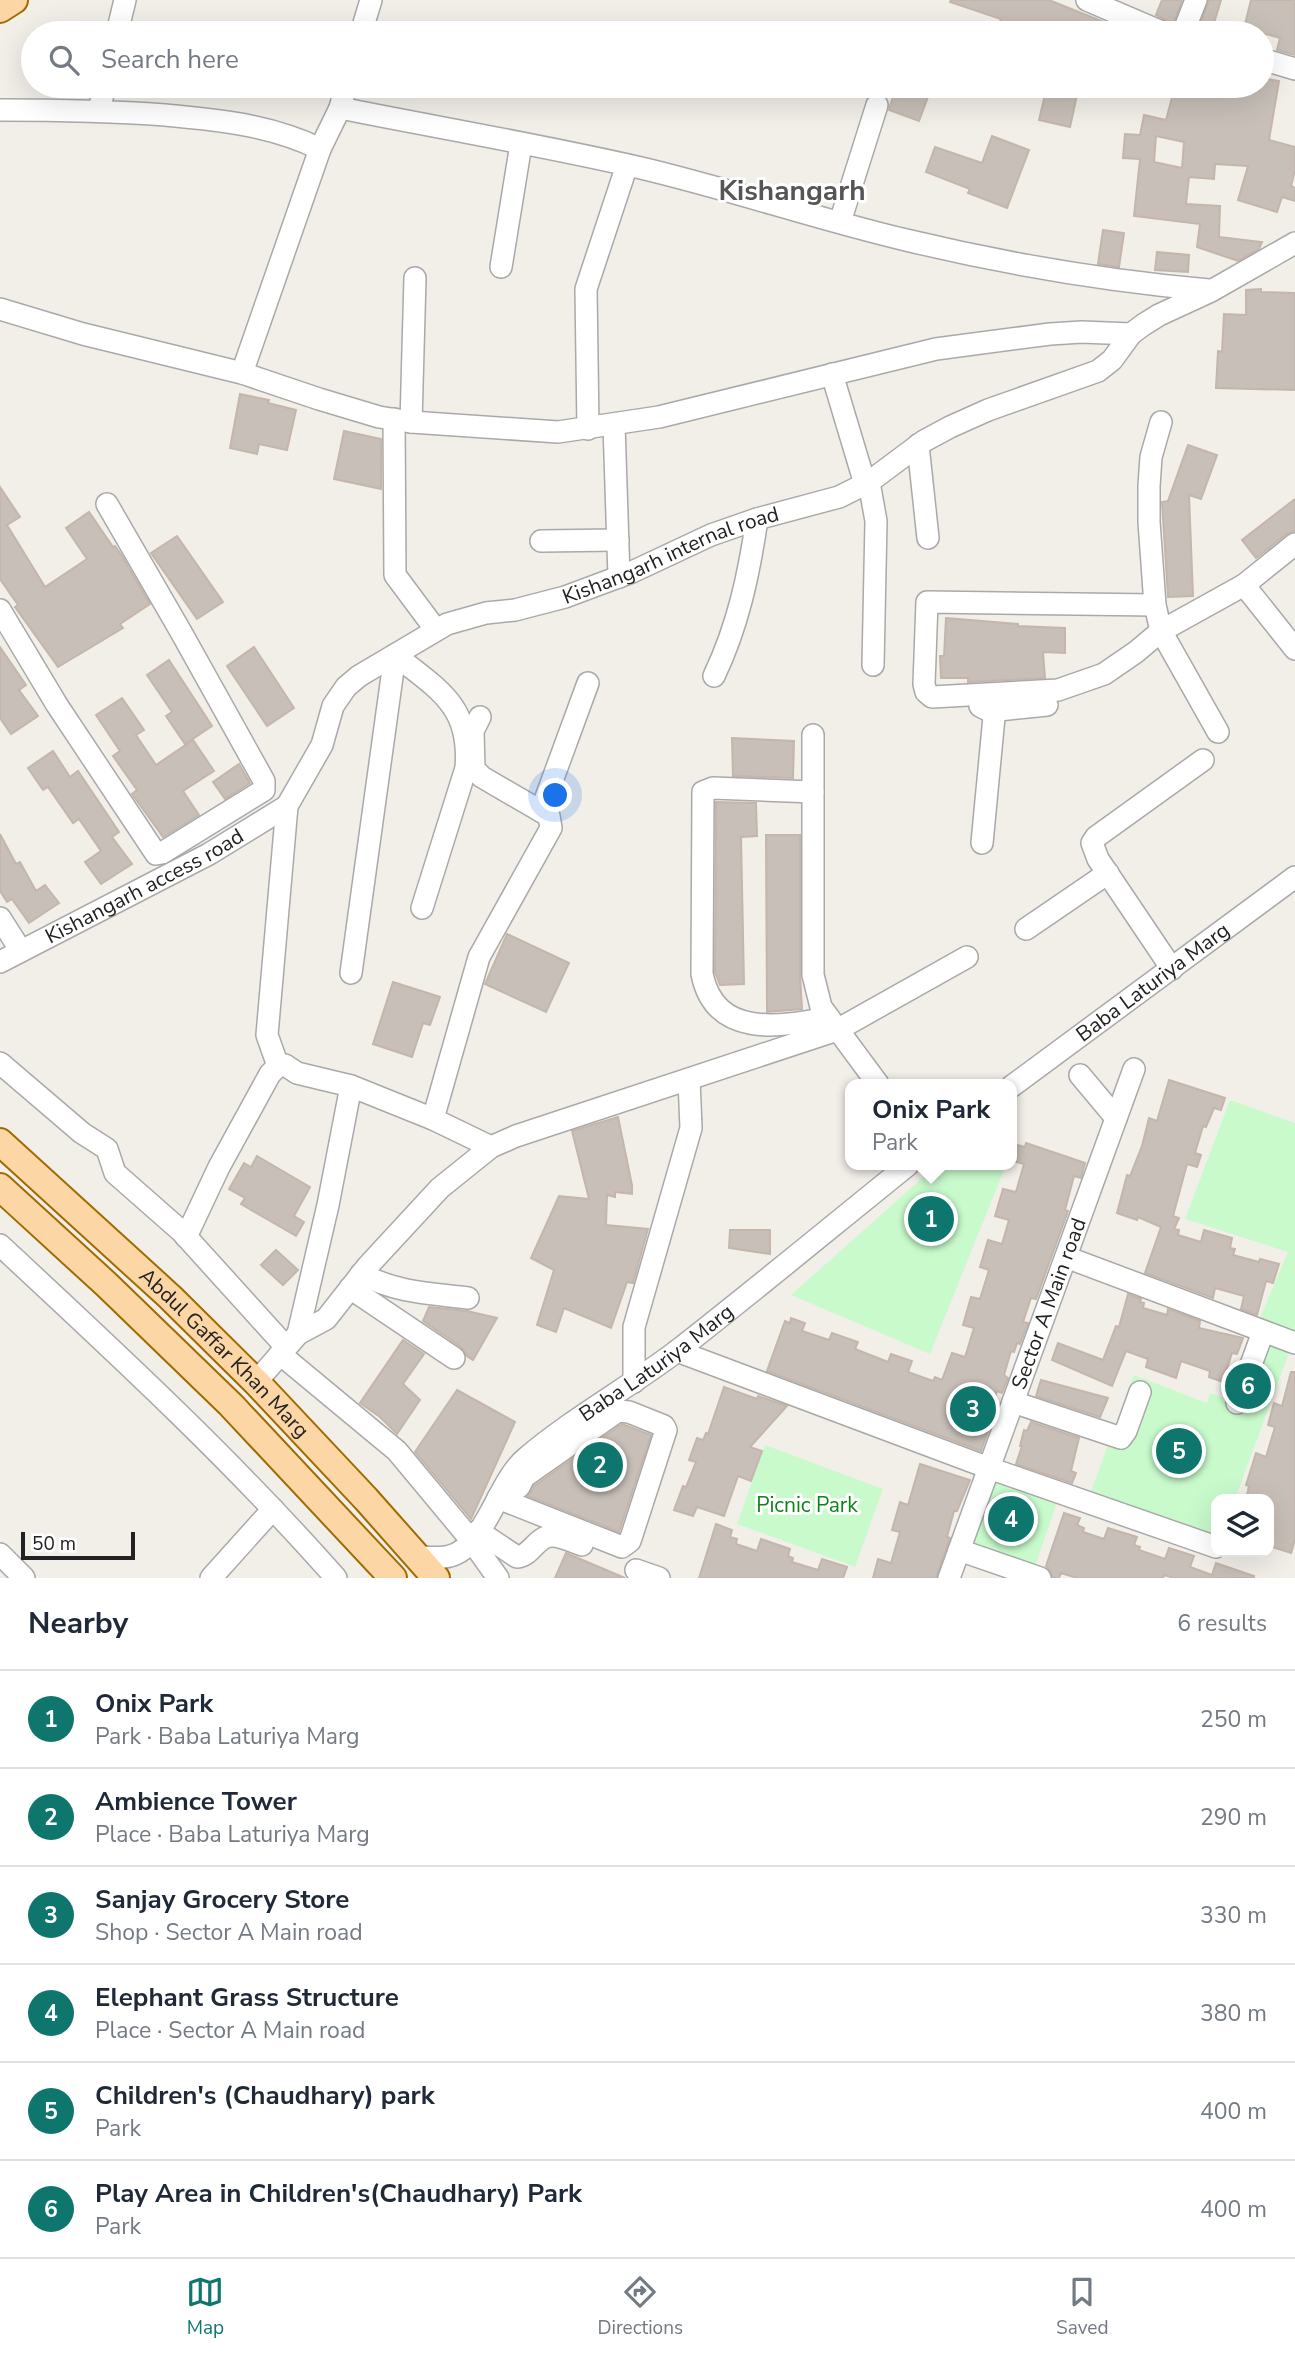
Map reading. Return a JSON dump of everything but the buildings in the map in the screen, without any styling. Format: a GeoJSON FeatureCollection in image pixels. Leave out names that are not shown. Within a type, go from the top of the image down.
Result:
{"type":"FeatureCollection","features":[{"type":"Feature","properties":{"kind":"main road"},"geometry":{"type":"LineString","coordinates":[[0,9],[14,0]]}},
{"type":"Feature","properties":{"kind":"main road","name":"Abdul Gaffar Khan Marg"},"geometry":{"type":"LineString","coordinates":[[0,1142],[170,1297],[256,1382],[436,1578]]}},
{"type":"Feature","properties":{"kind":"main road","name":"Abdul Gaffar Khan Marg"},"geometry":{"type":"LineString","coordinates":[[0,1187],[107,1285],[231,1405],[393,1578]]}},
{"type":"Feature","properties":{"kind":"street"},"geometry":{"type":"LineString","coordinates":[[120,21],[125,0]]}},
{"type":"Feature","properties":{"kind":"street"},"geometry":{"type":"LineString","coordinates":[[365,21],[371,0]]}},
{"type":"Feature","properties":{"kind":"street"},"geometry":{"type":"LineString","coordinates":[[1087,0],[1136,21]]}},
{"type":"Feature","properties":{"kind":"street"},"geometry":{"type":"LineString","coordinates":[[1188,21],[1196,0]]}},
{"type":"Feature","properties":{"kind":"street"},"geometry":{"type":"LineString","coordinates":[[1274,63],[1295,69]]}},
{"type":"Feature","properties":{"kind":"street"},"geometry":{"type":"LineString","coordinates":[[99,110],[102,98]]}},
{"type":"Feature","properties":{"kind":"street"},"geometry":{"type":"LineString","coordinates":[[242,373],[320,149],[343,98]]}},
{"type":"Feature","properties":{"kind":"street"},"geometry":{"type":"LineString","coordinates":[[840,222],[877,105]]}},
{"type":"Feature","properties":{"kind":"street"},"geometry":{"type":"LineString","coordinates":[[340,108],[627,165],[942,248],[1137,284],[1211,291]]}},
{"type":"Feature","properties":{"kind":"street"},"geometry":{"type":"LineString","coordinates":[[0,110],[99,110],[235,122],[281,132],[320,149]]}},
{"type":"Feature","properties":{"kind":"street"},"geometry":{"type":"LineString","coordinates":[[501,267],[521,144]]}},
{"type":"Feature","properties":{"kind":"street"},"geometry":{"type":"LineString","coordinates":[[588,429],[586,289],[627,165]]}},
{"type":"Feature","properties":{"kind":"street"},"geometry":{"type":"LineString","coordinates":[[0,309],[83,334],[242,373],[379,417],[558,432],[614,425],[685,411],[936,349],[1009,338],[1082,332],[1131,334],[1158,315],[1211,291],[1295,243]]}},
{"type":"Feature","properties":{"kind":"street"},"geometry":{"type":"LineString","coordinates":[[415,278],[403,420],[395,575],[436,630]]}},
{"type":"Feature","properties":{"kind":"street","name":"Kishangarh internal road"},"geometry":{"type":"LineString","coordinates":[[287,806],[323,745],[332,706],[346,687],[372,667],[436,630],[486,613],[515,610],[565,597],[619,577],[711,535],[757,519],[839,497],[867,483],[918,445],[950,427],[988,410],[1090,376],[1112,360],[1131,334]]}},
{"type":"Feature","properties":{"kind":"street"},"geometry":{"type":"LineString","coordinates":[[832,374],[867,483],[876,521],[873,665]]}},
{"type":"Feature","properties":{"kind":"street"},"geometry":{"type":"LineString","coordinates":[[1161,422],[1151,457],[1149,486],[1155,605],[1164,636],[1218,732]]}},
{"type":"Feature","properties":{"kind":"street"},"geometry":{"type":"LineString","coordinates":[[614,425],[619,577]]}},
{"type":"Feature","properties":{"kind":"street"},"geometry":{"type":"LineString","coordinates":[[918,445],[928,538]]}},
{"type":"Feature","properties":{"kind":"street"},"geometry":{"type":"LineString","coordinates":[[0,610],[61,712],[156,854],[162,853],[262,792],[265,787],[181,632],[111,512]]}},
{"type":"Feature","properties":{"kind":"street"},"geometry":{"type":"LineString","coordinates":[[714,676],[733,633],[745,592],[757,519]]}},
{"type":"Feature","properties":{"kind":"street"},"geometry":{"type":"LineString","coordinates":[[541,541],[618,540]]}},
{"type":"Feature","properties":{"kind":"street"},"geometry":{"type":"LineString","coordinates":[[1155,605],[927,602],[923,684],[932,697],[1058,690],[1104,674],[1244,585],[1295,544]]}},
{"type":"Feature","properties":{"kind":"street"},"geometry":{"type":"LineString","coordinates":[[1244,585],[1295,649]]}},
{"type":"Feature","properties":{"kind":"street"},"geometry":{"type":"LineString","coordinates":[[936,706],[975,705],[990,711],[1052,705],[1107,687],[1164,636]]}},
{"type":"Feature","properties":{"kind":"street"},"geometry":{"type":"LineString","coordinates":[[396,655],[449,699],[457,710],[467,750],[466,768],[422,908]]}},
{"type":"Feature","properties":{"kind":"street"},"geometry":{"type":"LineString","coordinates":[[351,973],[396,655]]}},
{"type":"Feature","properties":{"kind":"street"},"geometry":{"type":"LineString","coordinates":[[541,811],[588,683]]}},
{"type":"Feature","properties":{"kind":"street"},"geometry":{"type":"LineString","coordinates":[[982,843],[994,717],[990,711]]}},
{"type":"Feature","properties":{"kind":"street"},"geometry":{"type":"LineString","coordinates":[[433,1119],[479,957],[551,828],[549,816],[482,777],[474,769],[473,731],[480,717]]}},
{"type":"Feature","properties":{"kind":"street"},"geometry":{"type":"LineString","coordinates":[[813,735],[813,975],[816,994],[832,1024],[874,1079]]}},
{"type":"Feature","properties":{"kind":"street"},"geometry":{"type":"LineString","coordinates":[[1172,969],[1108,873],[1092,844],[1096,837],[1203,760]]}},
{"type":"Feature","properties":{"kind":"street"},"geometry":{"type":"LineString","coordinates":[[813,792],[713,788],[704,792],[702,974],[705,987],[720,1008],[748,1024],[832,1024]]}},
{"type":"Feature","properties":{"kind":"street"},"geometry":{"type":"LineString","coordinates":[[278,1066],[267,1035],[287,806]]}},
{"type":"Feature","properties":{"kind":"street","name":"Kishangarh access road"},"geometry":{"type":"LineString","coordinates":[[0,962],[209,854],[287,806]]}},
{"type":"Feature","properties":{"kind":"street"},"geometry":{"type":"LineString","coordinates":[[1026,929],[1108,873]]}},
{"type":"Feature","properties":{"kind":"street","name":"Baba Laturiya Marg"},"geometry":{"type":"LineString","coordinates":[[1017,1082],[1295,877]]}},
{"type":"Feature","properties":{"kind":"street"},"geometry":{"type":"LineString","coordinates":[[0,918],[21,951]]}},
{"type":"Feature","properties":{"kind":"street"},"geometry":{"type":"LineString","coordinates":[[256,1382],[288,1345],[326,1319],[355,1281],[440,1188],[491,1147],[516,1136],[689,1080],[832,1024],[967,957]]}},
{"type":"Feature","properties":{"kind":"street"},"geometry":{"type":"LineString","coordinates":[[0,1063],[82,1133],[102,1143],[107,1149],[115,1173],[154,1205],[186,1237],[288,1345],[397,1451],[475,1536],[498,1578]]}},
{"type":"Feature","properties":{"kind":"street"},"geometry":{"type":"LineString","coordinates":[[186,1237],[270,1074],[278,1066],[285,1065],[297,1073],[351,1086],[433,1119],[491,1147]]}},
{"type":"Feature","properties":{"kind":"street","name":"Sector A Main road"},"geometry":{"type":"LineString","coordinates":[[949,1578],[1134,1069]]}},
{"type":"Feature","properties":{"kind":"street"},"geometry":{"type":"LineString","coordinates":[[1080,1075],[1116,1118]]}},
{"type":"Feature","properties":{"kind":"street"},"geometry":{"type":"LineString","coordinates":[[634,1382],[634,1327],[691,1128],[689,1080]]}},
{"type":"Feature","properties":{"kind":"street"},"geometry":{"type":"LineString","coordinates":[[288,1345],[328,1205],[351,1086]]}},
{"type":"Feature","properties":{"kind":"street","name":"Baba Laturiya Marg"},"geometry":{"type":"LineString","coordinates":[[418,1557],[450,1556],[457,1553],[505,1500],[510,1475],[519,1464],[547,1441],[613,1406],[634,1382],[677,1351],[902,1170]]}},
{"type":"Feature","properties":{"kind":"street"},"geometry":{"type":"LineString","coordinates":[[0,1245],[163,1399],[273,1509],[336,1578]]}},
{"type":"Feature","properties":{"kind":"street"},"geometry":{"type":"LineString","coordinates":[[1066,1257],[1295,1343]]}},
{"type":"Feature","properties":{"kind":"street"},"geometry":{"type":"LineString","coordinates":[[355,1281],[400,1290],[468,1298]]}},
{"type":"Feature","properties":{"kind":"street"},"geometry":{"type":"LineString","coordinates":[[355,1281],[454,1358]]}},
{"type":"Feature","properties":{"kind":"street"},"geometry":{"type":"LineString","coordinates":[[1237,1403],[1263,1332]]}},
{"type":"Feature","properties":{"kind":"street"},"geometry":{"type":"LineString","coordinates":[[677,1351],[989,1468],[1211,1545]]}},
{"type":"Feature","properties":{"kind":"street"},"geometry":{"type":"LineString","coordinates":[[1013,1402],[1121,1438],[1140,1392]]}},
{"type":"Feature","properties":{"kind":"street"},"geometry":{"type":"LineString","coordinates":[[505,1500],[596,1538],[622,1547],[628,1544],[666,1430],[664,1426],[613,1406]]}},
{"type":"Feature","properties":{"kind":"street"},"geometry":{"type":"LineString","coordinates":[[211,1578],[273,1509]]}},
{"type":"Feature","properties":{"kind":"street"},"geometry":{"type":"LineString","coordinates":[[475,1536],[517,1558],[523,1557],[547,1537],[557,1537],[586,1546]]}},
{"type":"Feature","properties":{"kind":"street"},"geometry":{"type":"LineString","coordinates":[[959,1550],[1040,1578]]}},
{"type":"Feature","properties":{"kind":"street"},"geometry":{"type":"LineString","coordinates":[[0,1555],[24,1578]]}},
{"type":"Feature","properties":{"kind":"street"},"geometry":{"type":"LineString","coordinates":[[636,1570],[659,1578]]}},
{"type":"Feature","properties":{"kind":"green space"},"geometry":{"type":"Polygon","coordinates":[[[1230,1100],[1295,1123],[1295,1343],[1255,1330],[1288,1252],[1185,1219],[1230,1100]]]}},
{"type":"Feature","properties":{"kind":"green space"},"geometry":{"type":"Polygon","coordinates":[[[931,1170],[1004,1170],[930,1354],[791,1295],[931,1170]]]}},
{"type":"Feature","properties":{"kind":"green space"},"geometry":{"type":"Polygon","coordinates":[[[1252,1337],[1290,1350],[1237,1494],[1211,1494],[1211,1549],[1085,1507],[1134,1375],[1207,1403],[1210,1393],[1228,1399],[1252,1337]]]}},
{"type":"Feature","properties":{"kind":"green space","name":"Picnic Park"},"geometry":{"type":"Polygon","coordinates":[[[765,1445],[883,1489],[855,1567],[737,1524],[765,1445]]]}},
{"type":"Feature","properties":{"kind":"green space"},"geometry":{"type":"Polygon","coordinates":[[[989,1479],[1057,1503],[1031,1578],[962,1558],[989,1479]]]}},
{"type":"Feature","properties":{"kind":"place","name":"Onix Park"},"geometry":{"type":"Point","coordinates":[931,1219]}},
{"type":"Feature","properties":{"kind":"place","name":"Play Area in Children's(Chaudhary) Park"},"geometry":{"type":"Point","coordinates":[1248,1386]}},
{"type":"Feature","properties":{"kind":"place","name":"Sanjay Grocery Store"},"geometry":{"type":"Point","coordinates":[973,1409]}},
{"type":"Feature","properties":{"kind":"place","name":"Children's (Chaudhary) park"},"geometry":{"type":"Point","coordinates":[1179,1451]}},
{"type":"Feature","properties":{"kind":"place","name":"Ambience Tower"},"geometry":{"type":"Point","coordinates":[600,1465]}},
{"type":"Feature","properties":{"kind":"place","name":"Elephant Grass Structure"},"geometry":{"type":"Point","coordinates":[1011,1519]}},
{"type":"Feature","properties":{"kind":"district","name":"Kishangarh"},"geometry":{"type":"Point","coordinates":[792,190]}}]}
